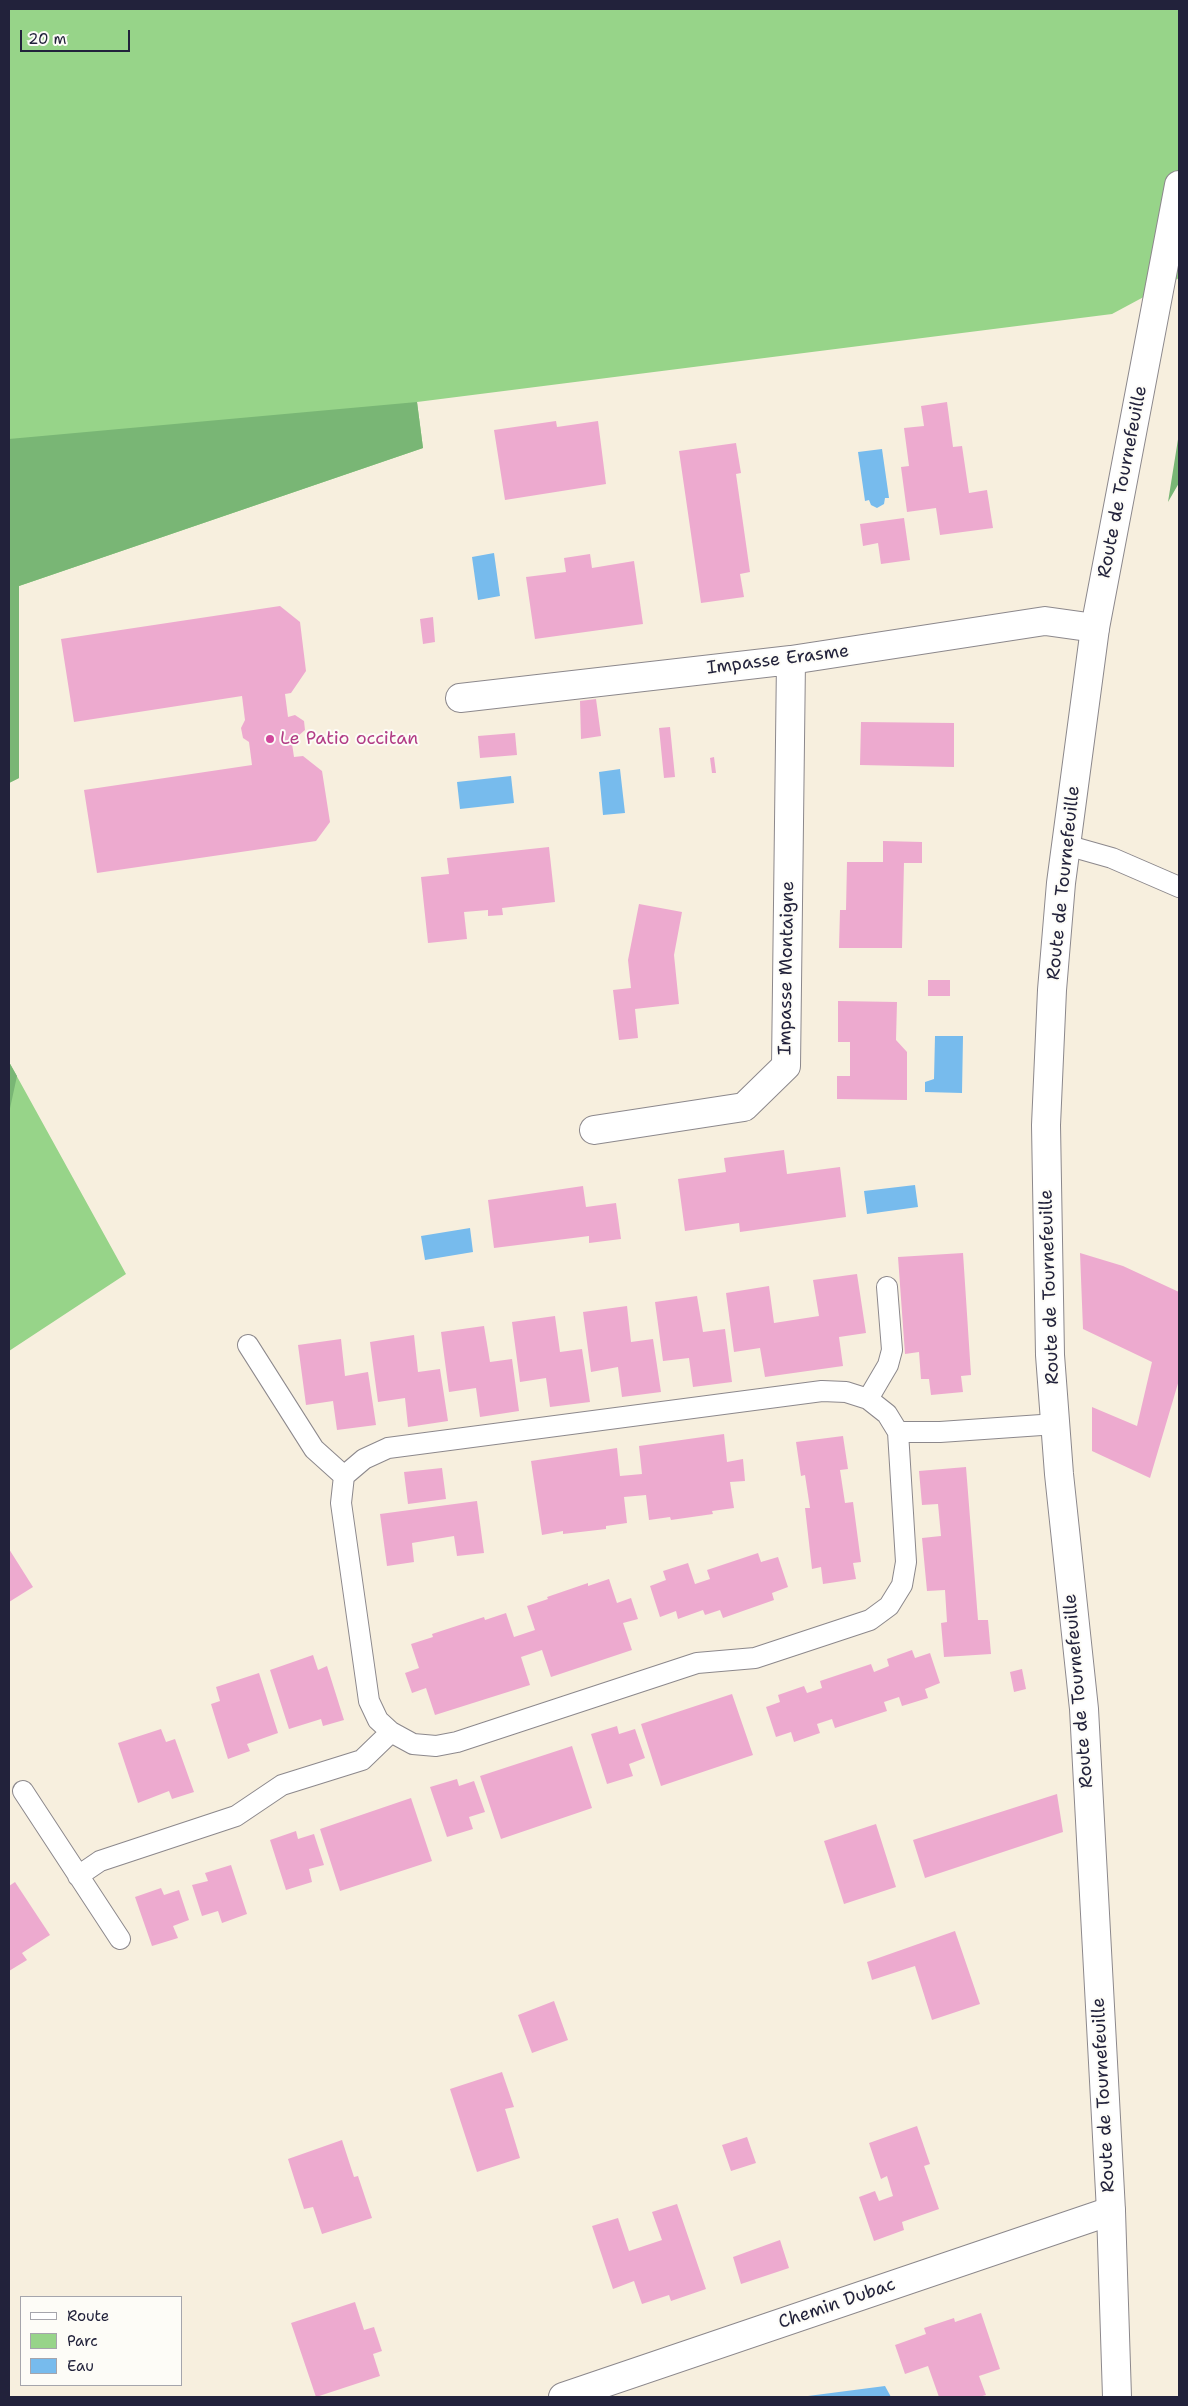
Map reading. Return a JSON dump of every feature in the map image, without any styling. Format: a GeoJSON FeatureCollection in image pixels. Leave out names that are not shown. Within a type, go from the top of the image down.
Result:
{"type":"FeatureCollection","features":[{"type":"Feature","properties":{"kind":"street","name":"Route de Tournefeuille"},"geometry":{"type":"LineString","coordinates":[[1117,2397],[1111,2211],[1084,1709],[1067,1557],[1050,1355],[1046,1124],[1052,990],[1066,845],[1095,628],[1179,185]]}},
{"type":"Feature","properties":{"kind":"street","name":"Impasse Erasme"},"geometry":{"type":"LineString","coordinates":[[460,698],[791,660],[1045,621],[1095,628]]}},
{"type":"Feature","properties":{"kind":"street","name":"Impasse Montaigne"},"geometry":{"type":"LineString","coordinates":[[594,1130],[744,1106],[786,1066],[791,660]]}},
{"type":"Feature","properties":{"kind":"street","name":"Chemin Dubac"},"geometry":{"type":"LineString","coordinates":[[563,2397],[1111,2211]]}},
{"type":"Feature","properties":{"kind":"lane"},"geometry":{"type":"LineString","coordinates":[[1066,845],[1112,858],[1179,887]]}},
{"type":"Feature","properties":{"kind":"lane"},"geometry":{"type":"LineString","coordinates":[[868,1399],[888,1364],[892,1350],[887,1287]]}},
{"type":"Feature","properties":{"kind":"lane"},"geometry":{"type":"LineString","coordinates":[[248,1346],[314,1450],[344,1476]]}},
{"type":"Feature","properties":{"kind":"lane"},"geometry":{"type":"LineString","coordinates":[[822,1390],[846,1392],[868,1399],[887,1414],[898,1432],[906,1562],[902,1585],[889,1606],[870,1620],[755,1658],[697,1663],[457,1742],[436,1746],[413,1744],[392,1732],[378,1720],[369,1701],[341,1503],[344,1476],[364,1459],[388,1448],[822,1390]]}},
{"type":"Feature","properties":{"kind":"lane"},"geometry":{"type":"LineString","coordinates":[[898,1432],[940,1432],[1056,1424]]}},
{"type":"Feature","properties":{"kind":"lane"},"geometry":{"type":"LineString","coordinates":[[78,1876],[100,1861],[236,1816],[282,1785],[362,1760],[392,1732]]}},
{"type":"Feature","properties":{"kind":"lane"},"geometry":{"type":"LineString","coordinates":[[23,1792],[120,1939]]}},
{"type":"Feature","properties":{"kind":"green space"},"geometry":{"type":"Polygon","coordinates":[[[9,9],[1179,9],[1179,278],[1112,314],[417,402],[423,448],[19,586],[19,778],[9,783],[9,9]]]}},
{"type":"Feature","properties":{"kind":"green space"},"geometry":{"type":"Polygon","coordinates":[[[417,402],[423,448],[19,586],[19,778],[9,783],[9,439],[417,402]]]}},
{"type":"Feature","properties":{"kind":"green space"},"geometry":{"type":"Polygon","coordinates":[[[1179,433],[1179,483],[1168,502],[1179,433]]]}},
{"type":"Feature","properties":{"kind":"green space"},"geometry":{"type":"Polygon","coordinates":[[[9,1062],[126,1274],[9,1351],[9,1062]]]}},
{"type":"Feature","properties":{"kind":"green space"},"geometry":{"type":"Polygon","coordinates":[[[9,1062],[17,1076],[9,1113],[9,1062]]]}},
{"type":"Feature","properties":{"kind":"water"},"geometry":{"type":"Polygon","coordinates":[[[882,449],[889,498],[885,498],[884,504],[877,508],[871,505],[869,500],[865,501],[858,452],[882,449]]]}},
{"type":"Feature","properties":{"kind":"water"},"geometry":{"type":"Polygon","coordinates":[[[494,553],[500,596],[478,600],[472,557],[494,553]]]}},
{"type":"Feature","properties":{"kind":"water"},"geometry":{"type":"Polygon","coordinates":[[[620,769],[625,813],[603,815],[599,772],[620,769]]]}},
{"type":"Feature","properties":{"kind":"water"},"geometry":{"type":"Polygon","coordinates":[[[511,776],[514,803],[460,809],[457,782],[511,776]]]}},
{"type":"Feature","properties":{"kind":"water"},"geometry":{"type":"Polygon","coordinates":[[[935,1036],[963,1036],[962,1093],[925,1092],[925,1082],[934,1079],[935,1036]]]}},
{"type":"Feature","properties":{"kind":"water"},"geometry":{"type":"Polygon","coordinates":[[[915,1185],[918,1207],[867,1214],[864,1191],[915,1185]]]}},
{"type":"Feature","properties":{"kind":"water"},"geometry":{"type":"Polygon","coordinates":[[[470,1228],[473,1252],[425,1260],[421,1236],[470,1228]]]}},
{"type":"Feature","properties":{"kind":"water"},"geometry":{"type":"Polygon","coordinates":[[[885,2386],[891,2397],[808,2396],[885,2386]]]}},
{"type":"Feature","properties":{"kind":"building"},"geometry":{"type":"Polygon","coordinates":[[[947,402],[953,447],[962,446],[969,493],[987,490],[993,528],[940,535],[936,508],[907,512],[901,467],[909,466],[904,428],[924,426],[921,406],[947,402]]]}},
{"type":"Feature","properties":{"kind":"building"},"geometry":{"type":"Polygon","coordinates":[[[556,421],[557,427],[598,421],[606,484],[505,500],[494,430],[556,421]]]}},
{"type":"Feature","properties":{"kind":"building"},"geometry":{"type":"Polygon","coordinates":[[[736,443],[741,473],[736,474],[750,572],[740,574],[744,597],[701,603],[679,451],[736,443]]]}},
{"type":"Feature","properties":{"kind":"building"},"geometry":{"type":"Polygon","coordinates":[[[904,518],[910,560],[881,564],[878,543],[863,546],[860,524],[904,518]]]}},
{"type":"Feature","properties":{"kind":"building"},"geometry":{"type":"Polygon","coordinates":[[[590,554],[592,568],[634,561],[643,624],[535,639],[526,577],[566,572],[564,558],[590,554]]]}},
{"type":"Feature","properties":{"kind":"building","name":"Le Patio occitan"},"geometry":{"type":"Polygon","coordinates":[[[280,606],[300,622],[306,671],[291,693],[285,694],[288,717],[295,715],[304,721],[305,730],[298,736],[291,737],[294,757],[303,756],[322,771],[330,822],[316,841],[97,873],[84,790],[252,765],[249,742],[243,738],[241,728],[245,720],[242,696],[74,722],[61,639],[280,606]]]}},
{"type":"Feature","properties":{"kind":"building"},"geometry":{"type":"Polygon","coordinates":[[[433,617],[435,642],[423,644],[420,619],[433,617]]]}},
{"type":"Feature","properties":{"kind":"building"},"geometry":{"type":"Polygon","coordinates":[[[596,699],[601,736],[581,739],[580,701],[596,699]]]}},
{"type":"Feature","properties":{"kind":"building"},"geometry":{"type":"Polygon","coordinates":[[[861,722],[954,723],[954,767],[860,765],[861,722]]]}},
{"type":"Feature","properties":{"kind":"building"},"geometry":{"type":"Polygon","coordinates":[[[670,727],[675,777],[664,778],[659,728],[670,727]]]}},
{"type":"Feature","properties":{"kind":"building"},"geometry":{"type":"Polygon","coordinates":[[[515,733],[517,755],[480,758],[478,736],[515,733]]]}},
{"type":"Feature","properties":{"kind":"building"},"geometry":{"type":"Polygon","coordinates":[[[714,757],[716,773],[712,773],[710,758],[714,757]]]}},
{"type":"Feature","properties":{"kind":"building"},"geometry":{"type":"Polygon","coordinates":[[[883,841],[922,842],[922,863],[904,863],[902,948],[839,948],[840,910],[846,910],[847,862],[883,862],[883,841]]]}},
{"type":"Feature","properties":{"kind":"building"},"geometry":{"type":"Polygon","coordinates":[[[549,847],[555,902],[502,908],[503,915],[488,916],[488,910],[464,912],[467,939],[428,943],[421,877],[449,874],[447,858],[549,847]]]}},
{"type":"Feature","properties":{"kind":"building"},"geometry":{"type":"Polygon","coordinates":[[[639,904],[682,912],[674,955],[679,1004],[635,1009],[638,1038],[619,1040],[613,990],[631,988],[628,960],[639,904]]]}},
{"type":"Feature","properties":{"kind":"building"},"geometry":{"type":"Polygon","coordinates":[[[928,980],[950,980],[950,996],[928,996],[928,980]]]}},
{"type":"Feature","properties":{"kind":"building"},"geometry":{"type":"Polygon","coordinates":[[[838,1001],[897,1002],[896,1040],[907,1052],[907,1100],[837,1099],[837,1076],[850,1076],[850,1042],[838,1042],[838,1001]]]}},
{"type":"Feature","properties":{"kind":"building"},"geometry":{"type":"Polygon","coordinates":[[[784,1150],[787,1174],[840,1167],[846,1217],[740,1232],[739,1223],[685,1231],[678,1179],[726,1172],[724,1158],[784,1150]]]}},
{"type":"Feature","properties":{"kind":"building"},"geometry":{"type":"Polygon","coordinates":[[[583,1186],[586,1207],[616,1203],[621,1239],[589,1243],[589,1236],[494,1248],[488,1200],[583,1186]]]}},
{"type":"Feature","properties":{"kind":"building"},"geometry":{"type":"Polygon","coordinates":[[[963,1253],[971,1375],[961,1376],[963,1392],[931,1395],[929,1379],[921,1379],[919,1352],[905,1354],[898,1257],[963,1253]]]}},
{"type":"Feature","properties":{"kind":"building"},"geometry":{"type":"Polygon","coordinates":[[[1080,1253],[1123,1266],[1179,1292],[1179,1380],[1150,1478],[1092,1451],[1092,1407],[1137,1426],[1152,1362],[1083,1329],[1080,1253]]]}},
{"type":"Feature","properties":{"kind":"building"},"geometry":{"type":"Polygon","coordinates":[[[857,1274],[866,1333],[839,1337],[843,1366],[765,1377],[760,1348],[734,1352],[726,1293],[769,1286],[774,1323],[819,1316],[813,1280],[857,1274]]]}},
{"type":"Feature","properties":{"kind":"building"},"geometry":{"type":"Polygon","coordinates":[[[697,1296],[703,1332],[725,1329],[732,1382],[693,1387],[689,1358],[663,1361],[655,1302],[697,1296]]]}},
{"type":"Feature","properties":{"kind":"building"},"geometry":{"type":"Polygon","coordinates":[[[627,1306],[631,1342],[653,1339],[661,1392],[622,1397],[618,1367],[591,1372],[583,1312],[627,1306]]]}},
{"type":"Feature","properties":{"kind":"building"},"geometry":{"type":"Polygon","coordinates":[[[555,1316],[560,1352],[582,1349],[590,1402],[550,1407],[546,1378],[520,1382],[512,1322],[555,1316]]]}},
{"type":"Feature","properties":{"kind":"building"},"geometry":{"type":"Polygon","coordinates":[[[484,1326],[490,1362],[512,1359],[519,1411],[480,1417],[476,1388],[449,1392],[441,1332],[484,1326]]]}},
{"type":"Feature","properties":{"kind":"building"},"geometry":{"type":"Polygon","coordinates":[[[414,1335],[418,1372],[440,1369],[448,1421],[408,1427],[405,1398],[378,1402],[370,1342],[414,1335]]]}},
{"type":"Feature","properties":{"kind":"building"},"geometry":{"type":"Polygon","coordinates":[[[341,1339],[345,1376],[368,1372],[376,1425],[337,1430],[333,1401],[306,1405],[298,1345],[341,1339]]]}},
{"type":"Feature","properties":{"kind":"building"},"geometry":{"type":"Polygon","coordinates":[[[724,1434],[727,1462],[743,1459],[745,1481],[730,1482],[734,1508],[712,1511],[713,1514],[671,1520],[670,1517],[649,1520],[646,1495],[624,1497],[627,1523],[606,1526],[606,1529],[563,1534],[563,1531],[542,1535],[531,1461],[617,1448],[620,1476],[642,1474],[639,1446],[724,1434]]]}},
{"type":"Feature","properties":{"kind":"building"},"geometry":{"type":"Polygon","coordinates":[[[843,1436],[848,1469],[840,1470],[845,1503],[853,1502],[861,1562],[853,1563],[856,1579],[823,1584],[821,1567],[812,1569],[805,1508],[810,1508],[805,1475],[801,1476],[796,1442],[843,1436]]]}},
{"type":"Feature","properties":{"kind":"building"},"geometry":{"type":"Polygon","coordinates":[[[966,1467],[978,1620],[988,1620],[991,1654],[944,1657],[941,1623],[947,1622],[945,1590],[927,1591],[922,1538],[941,1536],[938,1504],[922,1505],[919,1471],[966,1467]]]}},
{"type":"Feature","properties":{"kind":"building"},"geometry":{"type":"Polygon","coordinates":[[[442,1468],[446,1499],[408,1504],[404,1472],[442,1468]]]}},
{"type":"Feature","properties":{"kind":"building"},"geometry":{"type":"Polygon","coordinates":[[[477,1501],[484,1553],[457,1556],[454,1536],[412,1543],[414,1562],[387,1566],[380,1514],[477,1501]]]}},
{"type":"Feature","properties":{"kind":"building"},"geometry":{"type":"Polygon","coordinates":[[[9,1549],[33,1587],[9,1602],[9,1549]]]}},
{"type":"Feature","properties":{"kind":"building"},"geometry":{"type":"Polygon","coordinates":[[[758,1553],[761,1562],[778,1557],[788,1587],[772,1593],[774,1600],[723,1618],[720,1610],[705,1615],[703,1610],[678,1619],[676,1611],[660,1617],[650,1586],[666,1580],[663,1571],[688,1563],[695,1584],[710,1579],[707,1570],[758,1553]]]}},
{"type":"Feature","properties":{"kind":"building"},"geometry":{"type":"Polygon","coordinates":[[[609,1579],[617,1603],[631,1598],[638,1619],[623,1623],[632,1650],[551,1677],[542,1650],[521,1657],[530,1685],[435,1715],[426,1688],[412,1693],[405,1673],[419,1668],[411,1644],[433,1637],[432,1634],[484,1617],[485,1620],[506,1613],[514,1637],[535,1630],[527,1606],[588,1583],[588,1586],[609,1579]]]}},
{"type":"Feature","properties":{"kind":"building"},"geometry":{"type":"Polygon","coordinates":[[[912,1650],[915,1658],[930,1653],[940,1683],[925,1689],[928,1698],[902,1706],[899,1697],[884,1702],[887,1711],[835,1728],[832,1719],[817,1724],[820,1733],[794,1742],[791,1732],[776,1737],[766,1707],[780,1702],[778,1695],[804,1686],[807,1693],[822,1688],[820,1681],[871,1664],[874,1672],[889,1666],[887,1659],[912,1650]]]}},
{"type":"Feature","properties":{"kind":"building"},"geometry":{"type":"Polygon","coordinates":[[[313,1655],[318,1670],[327,1666],[344,1720],[323,1726],[321,1719],[289,1729],[270,1670],[313,1655]]]}},
{"type":"Feature","properties":{"kind":"building"},"geometry":{"type":"Polygon","coordinates":[[[1022,1669],[1026,1689],[1014,1692],[1010,1672],[1022,1669]]]}},
{"type":"Feature","properties":{"kind":"building"},"geometry":{"type":"Polygon","coordinates":[[[259,1673],[278,1733],[247,1744],[250,1751],[228,1759],[211,1704],[220,1701],[216,1687],[259,1673]]]}},
{"type":"Feature","properties":{"kind":"building"},"geometry":{"type":"Polygon","coordinates":[[[732,1694],[753,1755],[661,1786],[641,1724],[732,1694]]]}},
{"type":"Feature","properties":{"kind":"building"},"geometry":{"type":"Polygon","coordinates":[[[617,1726],[619,1734],[635,1729],[645,1758],[629,1764],[633,1776],[607,1784],[591,1734],[617,1726]]]}},
{"type":"Feature","properties":{"kind":"building"},"geometry":{"type":"Polygon","coordinates":[[[161,1729],[166,1742],[175,1739],[194,1792],[172,1799],[169,1791],[138,1803],[118,1743],[161,1729]]]}},
{"type":"Feature","properties":{"kind":"building"},"geometry":{"type":"Polygon","coordinates":[[[572,1746],[592,1808],[501,1839],[480,1776],[572,1746]]]}},
{"type":"Feature","properties":{"kind":"building"},"geometry":{"type":"Polygon","coordinates":[[[457,1779],[459,1786],[474,1781],[485,1812],[469,1817],[473,1829],[447,1837],[430,1787],[457,1779]]]}},
{"type":"Feature","properties":{"kind":"building"},"geometry":{"type":"Polygon","coordinates":[[[1057,1794],[1063,1832],[925,1878],[913,1840],[1057,1794]]]}},
{"type":"Feature","properties":{"kind":"building"},"geometry":{"type":"Polygon","coordinates":[[[411,1798],[432,1861],[340,1891],[320,1829],[411,1798]]]}},
{"type":"Feature","properties":{"kind":"building"},"geometry":{"type":"Polygon","coordinates":[[[876,1824],[896,1887],[844,1904],[824,1841],[876,1824]]]}},
{"type":"Feature","properties":{"kind":"building"},"geometry":{"type":"Polygon","coordinates":[[[296,1831],[298,1839],[314,1834],[324,1865],[309,1869],[312,1882],[286,1890],[270,1840],[296,1831]]]}},
{"type":"Feature","properties":{"kind":"building"},"geometry":{"type":"Polygon","coordinates":[[[231,1865],[247,1914],[222,1923],[218,1911],[202,1916],[192,1885],[208,1881],[205,1873],[231,1865]]]}},
{"type":"Feature","properties":{"kind":"building"},"geometry":{"type":"Polygon","coordinates":[[[15,1882],[50,1935],[22,1953],[27,1960],[9,1971],[9,1886],[15,1882]]]}},
{"type":"Feature","properties":{"kind":"building"},"geometry":{"type":"Polygon","coordinates":[[[161,1888],[164,1895],[179,1890],[189,1920],[173,1926],[178,1938],[152,1946],[135,1897],[161,1888]]]}},
{"type":"Feature","properties":{"kind":"building"},"geometry":{"type":"Polygon","coordinates":[[[955,1931],[980,2004],[932,2020],[915,1966],[872,1980],[867,1962],[955,1931]]]}},
{"type":"Feature","properties":{"kind":"building"},"geometry":{"type":"Polygon","coordinates":[[[554,2001],[568,2040],[532,2053],[518,2015],[554,2001]]]}},
{"type":"Feature","properties":{"kind":"building"},"geometry":{"type":"Polygon","coordinates":[[[502,2072],[514,2107],[505,2109],[520,2158],[477,2172],[450,2089],[502,2072]]]}},
{"type":"Feature","properties":{"kind":"building"},"geometry":{"type":"Polygon","coordinates":[[[917,2126],[930,2164],[924,2166],[939,2209],[902,2222],[904,2230],[874,2241],[859,2197],[875,2191],[879,2201],[893,2196],[887,2176],[881,2179],[869,2143],[917,2126]]]}},
{"type":"Feature","properties":{"kind":"building"},"geometry":{"type":"Polygon","coordinates":[[[747,2137],[756,2163],[731,2171],[722,2145],[747,2137]]]}},
{"type":"Feature","properties":{"kind":"building"},"geometry":{"type":"Polygon","coordinates":[[[342,2140],[354,2177],[358,2176],[372,2218],[322,2234],[313,2207],[304,2209],[288,2159],[342,2140]]]}},
{"type":"Feature","properties":{"kind":"building"},"geometry":{"type":"Polygon","coordinates":[[[677,2204],[706,2289],[671,2301],[669,2295],[642,2304],[634,2281],[613,2289],[592,2226],[618,2218],[629,2251],[662,2240],[652,2212],[677,2204]]]}},
{"type":"Feature","properties":{"kind":"building"},"geometry":{"type":"Polygon","coordinates":[[[780,2240],[789,2268],[741,2284],[733,2257],[780,2240]]]}},
{"type":"Feature","properties":{"kind":"building"},"geometry":{"type":"Polygon","coordinates":[[[355,2302],[364,2330],[374,2327],[382,2351],[373,2354],[380,2376],[316,2397],[291,2323],[355,2302]]]}},
{"type":"Feature","properties":{"kind":"building"},"geometry":{"type":"Polygon","coordinates":[[[981,2313],[1000,2369],[979,2376],[986,2395],[979,2397],[939,2397],[928,2366],[905,2374],[895,2345],[926,2334],[924,2328],[954,2318],[955,2322],[981,2313]]]}},
{"type":"Feature","properties":{"kind":"place","name":"Le Patio occitan"},"geometry":{"type":"Point","coordinates":[270,739]}}]}
